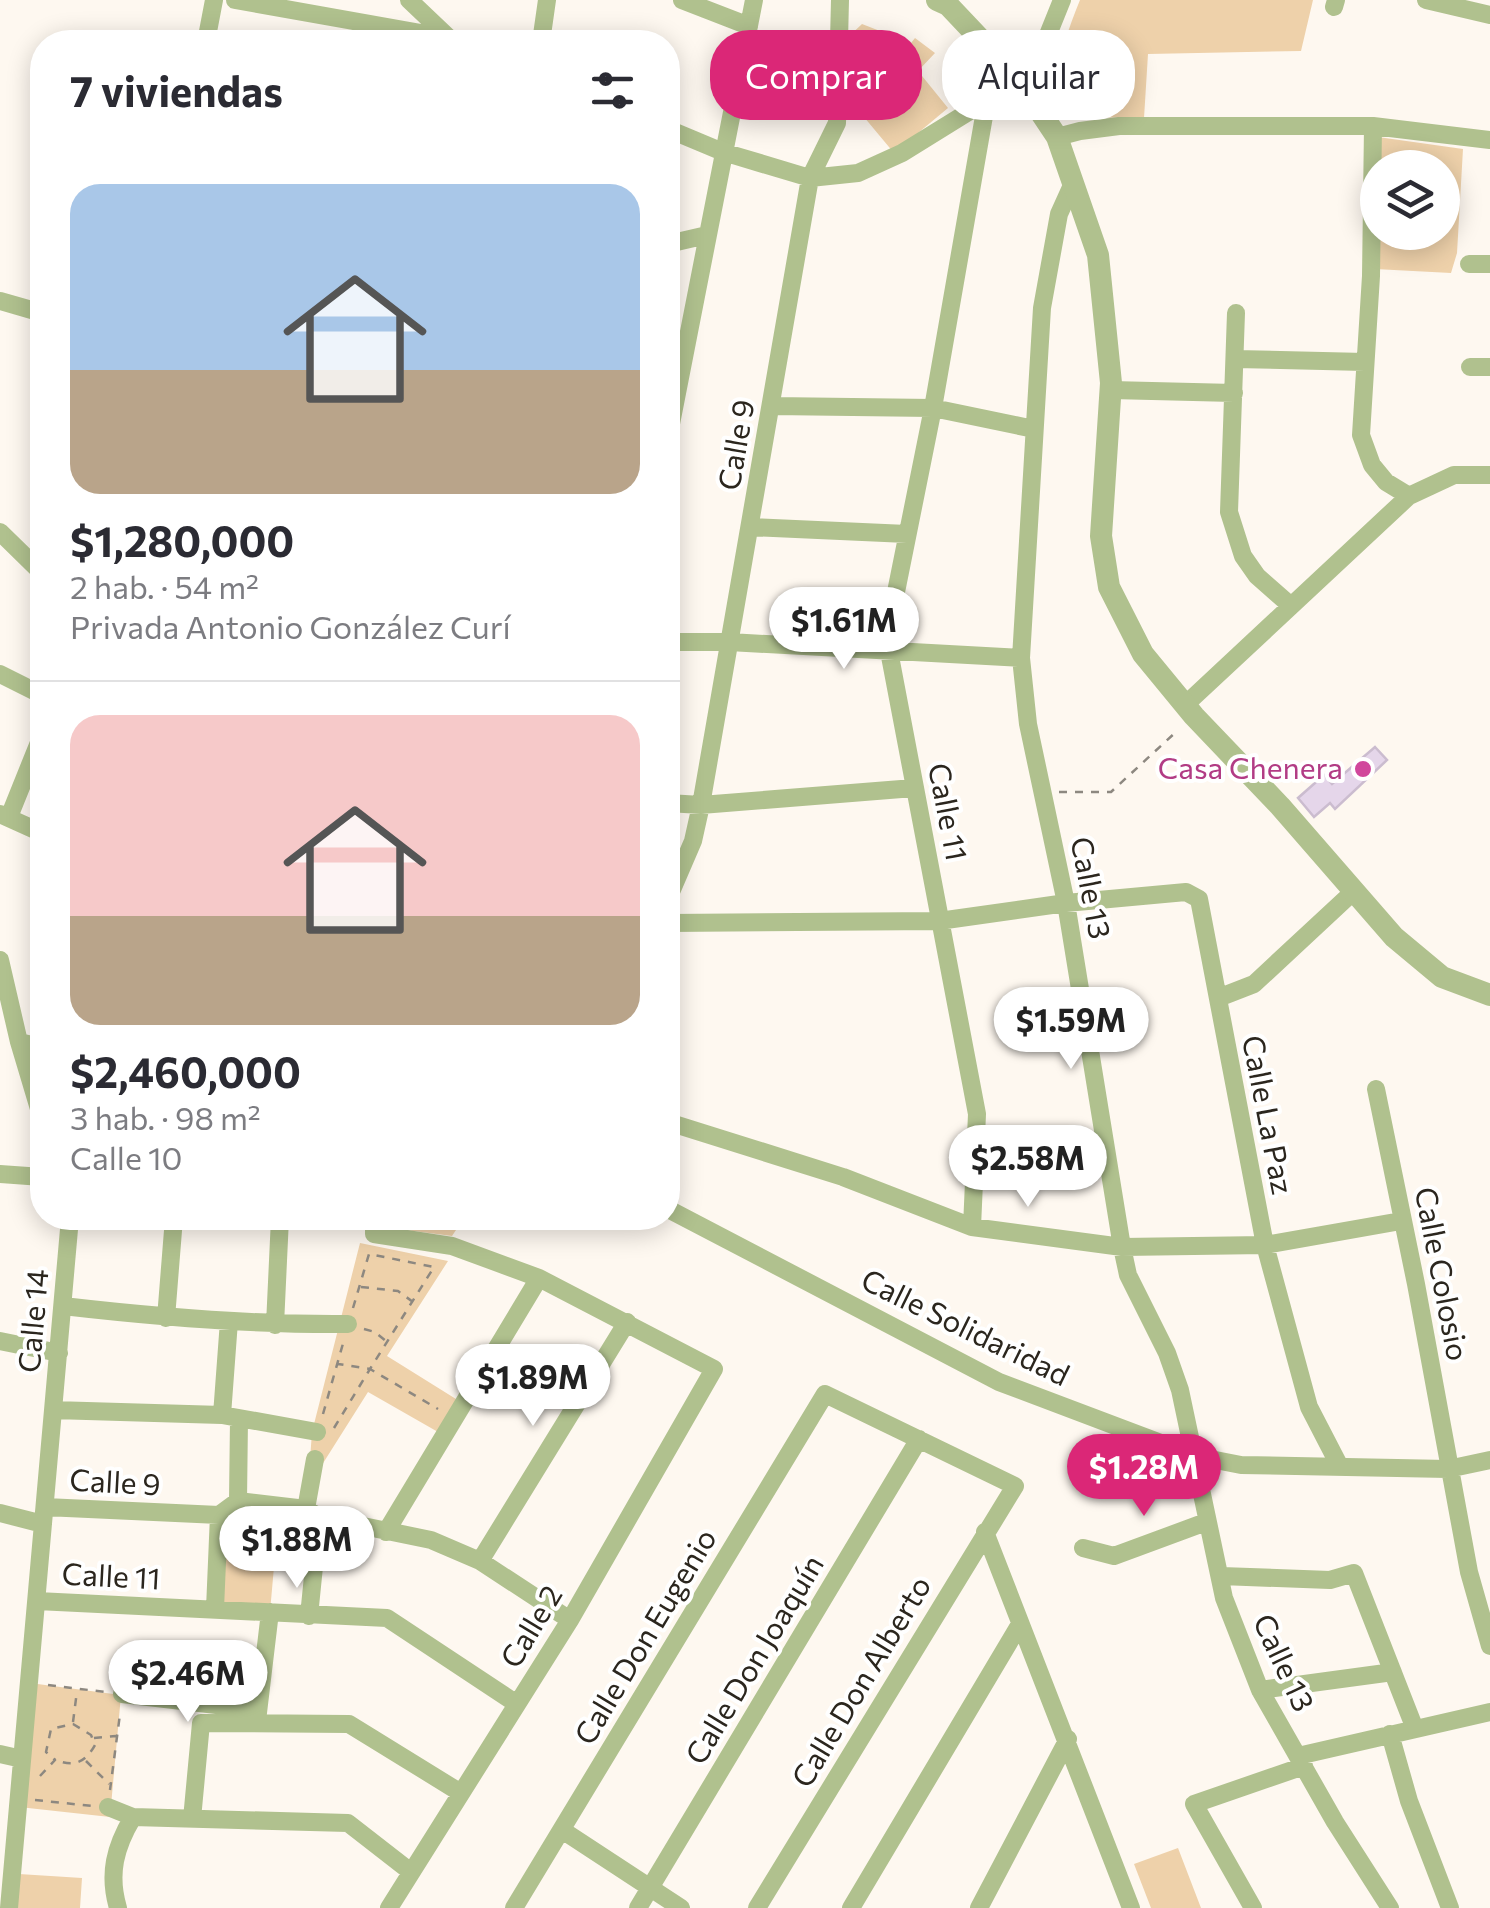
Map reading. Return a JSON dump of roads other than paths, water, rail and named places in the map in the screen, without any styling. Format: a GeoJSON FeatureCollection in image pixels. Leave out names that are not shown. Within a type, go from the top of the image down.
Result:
{"type":"FeatureCollection","features":[{"type":"Feature","properties":{"kind":"street"},"geometry":{"type":"LineString","coordinates":[[208,30],[214,0]]}},
{"type":"Feature","properties":{"kind":"street"},"geometry":{"type":"LineString","coordinates":[[235,0],[400,30]]}},
{"type":"Feature","properties":{"kind":"street"},"geometry":{"type":"LineString","coordinates":[[409,0],[444,30]]}},
{"type":"Feature","properties":{"kind":"street"},"geometry":{"type":"LineString","coordinates":[[543,30],[547,0]]}},
{"type":"Feature","properties":{"kind":"street"},"geometry":{"type":"LineString","coordinates":[[682,0],[748,26]]}},
{"type":"Feature","properties":{"kind":"street"},"geometry":{"type":"LineString","coordinates":[[680,376],[754,0]]}},
{"type":"Feature","properties":{"kind":"street","name":"Calle 9"},"geometry":{"type":"LineString","coordinates":[[680,871],[693,841],[700,804],[810,178],[837,123],[840,0]]}},
{"type":"Feature","properties":{"kind":"street"},"geometry":{"type":"LineString","coordinates":[[936,0],[948,6],[971,30]]}},
{"type":"Feature","properties":{"kind":"street"},"geometry":{"type":"LineString","coordinates":[[1050,30],[1062,0]]}},
{"type":"Feature","properties":{"kind":"street"},"geometry":{"type":"LineString","coordinates":[[1426,0],[1490,16]]}},
{"type":"Feature","properties":{"kind":"street"},"geometry":{"type":"LineString","coordinates":[[680,133],[723,152],[810,178],[858,173],[892,159],[955,120]]}},
{"type":"Feature","properties":{"kind":"street","name":"Calle 11"},"geometry":{"type":"LineString","coordinates":[[972,1227],[977,1114],[889,651],[894,597],[933,408],[983,120]]}},
{"type":"Feature","properties":{"kind":"street"},"geometry":{"type":"LineString","coordinates":[[1046,120],[1058,137],[1098,255],[1110,390],[1101,536],[1109,588],[1143,654],[1394,937],[1442,977],[1490,996]]}},
{"type":"Feature","properties":{"kind":"street"},"geometry":{"type":"LineString","coordinates":[[1058,137],[1119,126],[1373,126],[1490,140]]}},
{"type":"Feature","properties":{"kind":"street"},"geometry":{"type":"LineString","coordinates":[[1373,126],[1371,276],[1361,435],[1372,465],[1386,482],[1409,496]]}},
{"type":"Feature","properties":{"kind":"street","name":"Calle 13"},"geometry":{"type":"LineString","coordinates":[[1073,183],[1059,214],[1042,308],[1021,658],[1028,724],[1066,903],[1128,1276],[1167,1353],[1180,1390],[1224,1598],[1260,1690],[1382,1906]]}},
{"type":"Feature","properties":{"kind":"street"},"geometry":{"type":"LineString","coordinates":[[680,241],[707,234]]}},
{"type":"Feature","properties":{"kind":"street"},"geometry":{"type":"LineString","coordinates":[[1469,264],[1490,264]]}},
{"type":"Feature","properties":{"kind":"street"},"geometry":{"type":"LineString","coordinates":[[0,301],[30,310]]}},
{"type":"Feature","properties":{"kind":"street"},"geometry":{"type":"LineString","coordinates":[[1236,313],[1228,512],[1243,556],[1257,576],[1290,604]]}},
{"type":"Feature","properties":{"kind":"street"},"geometry":{"type":"LineString","coordinates":[[1235,359],[1366,362]]}},
{"type":"Feature","properties":{"kind":"street"},"geometry":{"type":"LineString","coordinates":[[1470,367],[1490,367]]}},
{"type":"Feature","properties":{"kind":"street"},"geometry":{"type":"LineString","coordinates":[[1110,390],[1234,393]]}},
{"type":"Feature","properties":{"kind":"street"},"geometry":{"type":"LineString","coordinates":[[772,406],[933,408],[1034,430]]}},
{"type":"Feature","properties":{"kind":"street"},"geometry":{"type":"LineString","coordinates":[[1189,710],[1290,604],[1409,496],[1454,476],[1490,474]]}},
{"type":"Feature","properties":{"kind":"street"},"geometry":{"type":"LineString","coordinates":[[750,527],[908,534]]}},
{"type":"Feature","properties":{"kind":"street"},"geometry":{"type":"LineString","coordinates":[[0,532],[30,561]]}},
{"type":"Feature","properties":{"kind":"street"},"geometry":{"type":"LineString","coordinates":[[680,642],[1021,658]]}},
{"type":"Feature","properties":{"kind":"street"},"geometry":{"type":"LineString","coordinates":[[0,674],[30,689]]}},
{"type":"Feature","properties":{"kind":"street"},"geometry":{"type":"LineString","coordinates":[[30,761],[5,815],[30,827]]}},
{"type":"Feature","properties":{"kind":"street"},"geometry":{"type":"LineString","coordinates":[[680,803],[914,788]]}},
{"type":"Feature","properties":{"kind":"street","name":"Calle La Paz"},"geometry":{"type":"LineString","coordinates":[[1066,903],[1186,892],[1199,899],[1265,1245],[1309,1407],[1339,1465]]}},
{"type":"Feature","properties":{"kind":"street"},"geometry":{"type":"LineString","coordinates":[[1218,998],[1254,984],[1353,892]]}},
{"type":"Feature","properties":{"kind":"street"},"geometry":{"type":"LineString","coordinates":[[680,923],[939,920],[1066,903]]}},
{"type":"Feature","properties":{"kind":"street"},"geometry":{"type":"LineString","coordinates":[[0,960],[30,1079]]}},
{"type":"Feature","properties":{"kind":"street"},"geometry":{"type":"LineString","coordinates":[[19,1042],[30,1045]]}},
{"type":"Feature","properties":{"kind":"street","name":"Calle Colosio"},"geometry":{"type":"LineString","coordinates":[[1376,1089],[1469,1572],[1490,1646]]}},
{"type":"Feature","properties":{"kind":"street"},"geometry":{"type":"LineString","coordinates":[[680,1126],[843,1176],[972,1227],[1122,1247],[1265,1245],[1402,1220]]}},
{"type":"Feature","properties":{"kind":"street"},"geometry":{"type":"LineString","coordinates":[[0,1174],[30,1176]]}},
{"type":"Feature","properties":{"kind":"street","name":"Calle Solidaridad"},"geometry":{"type":"LineString","coordinates":[[680,1215],[999,1382],[1195,1456],[1241,1465],[1448,1468],[1490,1460]]}},
{"type":"Feature","properties":{"kind":"street","name":"Calle 14"},"geometry":{"type":"LineString","coordinates":[[9,1908],[69,1230]]}},
{"type":"Feature","properties":{"kind":"street"},"geometry":{"type":"LineString","coordinates":[[166,1318],[173,1230]]}},
{"type":"Feature","properties":{"kind":"street"},"geometry":{"type":"LineString","coordinates":[[275,1325],[279,1230]]}},
{"type":"Feature","properties":{"kind":"street"},"geometry":{"type":"LineString","coordinates":[[390,1230],[452,1246],[539,1278],[627,1322],[480,1561]]}},
{"type":"Feature","properties":{"kind":"street"},"geometry":{"type":"LineString","coordinates":[[386,1532],[539,1278]]}},
{"type":"Feature","properties":{"kind":"street"},"geometry":{"type":"LineString","coordinates":[[63,1306],[275,1325],[348,1324]]}},
{"type":"Feature","properties":{"kind":"street"},"geometry":{"type":"LineString","coordinates":[[229,1321],[238,1501]]}},
{"type":"Feature","properties":{"kind":"street","name":"Calle 2"},"geometry":{"type":"LineString","coordinates":[[388,1908],[570,1620],[714,1369],[627,1322]]}},
{"type":"Feature","properties":{"kind":"street"},"geometry":{"type":"LineString","coordinates":[[0,1341],[59,1353]]}},
{"type":"Feature","properties":{"kind":"street","name":"Calle Don Eugenio"},"geometry":{"type":"LineString","coordinates":[[514,1908],[825,1394],[919,1439]]}},
{"type":"Feature","properties":{"kind":"street"},"geometry":{"type":"LineString","coordinates":[[53,1410],[231,1416],[325,1430]]}},
{"type":"Feature","properties":{"kind":"street","name":"Calle Don Alberto"},"geometry":{"type":"LineString","coordinates":[[757,1908],[1015,1486],[919,1439]]}},
{"type":"Feature","properties":{"kind":"street","name":"Calle Don Joaquín"},"geometry":{"type":"LineString","coordinates":[[638,1908],[919,1439]]}},
{"type":"Feature","properties":{"kind":"street"},"geometry":{"type":"LineString","coordinates":[[309,1616],[314,1459]]}},
{"type":"Feature","properties":{"kind":"street"},"geometry":{"type":"LineString","coordinates":[[215,1610],[219,1516],[238,1501],[431,1540],[480,1561],[570,1620]]}},
{"type":"Feature","properties":{"kind":"street","name":"Calle 9"},"geometry":{"type":"LineString","coordinates":[[0,1513],[219,1516]]}},
{"type":"Feature","properties":{"kind":"street"},"geometry":{"type":"LineString","coordinates":[[1083,1548],[1114,1556],[1206,1522]]}},
{"type":"Feature","properties":{"kind":"street"},"geometry":{"type":"LineString","coordinates":[[985,1532],[1131,1908]]}},
{"type":"Feature","properties":{"kind":"street"},"geometry":{"type":"LineString","coordinates":[[1221,1576],[1330,1580],[1354,1573],[1415,1729]]}},
{"type":"Feature","properties":{"kind":"street","name":"Calle 11"},"geometry":{"type":"LineString","coordinates":[[37,1601],[388,1618],[517,1704]]}},
{"type":"Feature","properties":{"kind":"street"},"geometry":{"type":"LineString","coordinates":[[258,1717],[270,1612]]}},
{"type":"Feature","properties":{"kind":"street"},"geometry":{"type":"LineString","coordinates":[[851,1908],[1020,1624]]}},
{"type":"Feature","properties":{"kind":"street"},"geometry":{"type":"LineString","coordinates":[[1260,1690],[1393,1672]]}},
{"type":"Feature","properties":{"kind":"street"},"geometry":{"type":"LineString","coordinates":[[122,1694],[258,1717],[350,1724],[461,1793]]}},
{"type":"Feature","properties":{"kind":"street"},"geometry":{"type":"LineString","coordinates":[[1253,1908],[1194,1804],[1300,1761],[1390,1734],[1490,1712]]}},
{"type":"Feature","properties":{"kind":"street"},"geometry":{"type":"LineString","coordinates":[[192,1819],[201,1723],[258,1717]]}},
{"type":"Feature","properties":{"kind":"street"},"geometry":{"type":"LineString","coordinates":[[1390,1734],[1409,1801],[1450,1908]]}},
{"type":"Feature","properties":{"kind":"street"},"geometry":{"type":"LineString","coordinates":[[979,1908],[1068,1740]]}},
{"type":"Feature","properties":{"kind":"street"},"geometry":{"type":"LineString","coordinates":[[0,1754],[22,1758]]}},
{"type":"Feature","properties":{"kind":"street"},"geometry":{"type":"LineString","coordinates":[[108,1808],[133,1817],[348,1823],[411,1872]]}},
{"type":"Feature","properties":{"kind":"street"},"geometry":{"type":"LineString","coordinates":[[118,1908],[112,1866],[133,1817]]}},
{"type":"Feature","properties":{"kind":"street"},"geometry":{"type":"LineString","coordinates":[[562,1830],[681,1908]]}},
{"type":"Feature","properties":{"kind":"street"},"geometry":{"type":"LineString","coordinates":[[1112,1908],[1123,1887]]}},
{"type":"Feature","properties":{"kind":"place","name":"Casa Chenera"},"geometry":{"type":"Point","coordinates":[1363,769]}}]}
